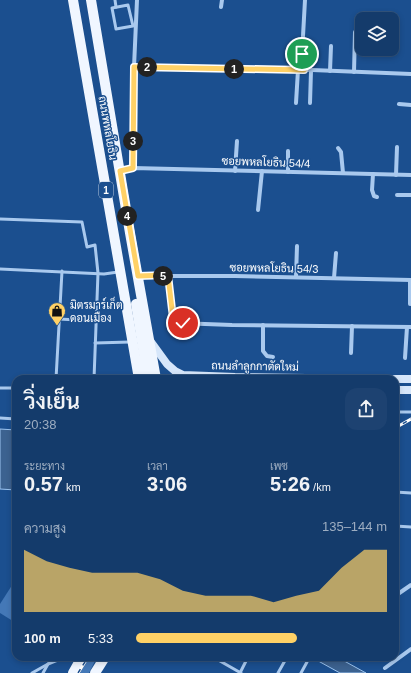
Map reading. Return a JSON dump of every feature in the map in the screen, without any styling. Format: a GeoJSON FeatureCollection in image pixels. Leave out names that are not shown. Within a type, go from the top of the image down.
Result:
{"type":"FeatureCollection","features":[{"type":"Feature","properties":{"kind":"main road","name":"ถนนพหลโยธิน"},"geometry":{"type":"LineString","coordinates":[[73,0],[138,375]]}},
{"type":"Feature","properties":{"kind":"main road","name":"ถนนพหลโยธิน"},"geometry":{"type":"LineString","coordinates":[[91,0],[155,375]]}},
{"type":"Feature","properties":{"kind":"main road"},"geometry":{"type":"LineString","coordinates":[[103,172],[120,171]]}},
{"type":"Feature","properties":{"kind":"main road"},"geometry":{"type":"LineString","coordinates":[[133,249],[132,278],[147,375]]}},
{"type":"Feature","properties":{"kind":"main road"},"geometry":{"type":"LineString","coordinates":[[149,339],[167,364],[175,371],[183,375]]}},
{"type":"Feature","properties":{"kind":"main road"},"geometry":{"type":"LineString","coordinates":[[178,375],[183,375]]}},
{"type":"Feature","properties":{"kind":"main road"},"geometry":{"type":"LineString","coordinates":[[399,379],[411,380]]}},
{"type":"Feature","properties":{"kind":"main road"},"geometry":{"type":"LineString","coordinates":[[399,390],[411,390]]}},
{"type":"Feature","properties":{"kind":"main road"},"geometry":{"type":"LineString","coordinates":[[73,673],[80,661]]}},
{"type":"Feature","properties":{"kind":"main road"},"geometry":{"type":"LineString","coordinates":[[95,673],[102,661]]}},
{"type":"Feature","properties":{"kind":"street"},"geometry":{"type":"LineString","coordinates":[[133,168],[134,67],[137,0]]}},
{"type":"Feature","properties":{"kind":"street"},"geometry":{"type":"LineString","coordinates":[[221,7],[222,0]]}},
{"type":"Feature","properties":{"kind":"street"},"geometry":{"type":"LineString","coordinates":[[304,70],[302,54],[305,0]]}},
{"type":"Feature","properties":{"kind":"street"},"geometry":{"type":"LineString","coordinates":[[354,72],[355,32]]}},
{"type":"Feature","properties":{"kind":"street"},"geometry":{"type":"LineString","coordinates":[[330,71],[331,46]]}},
{"type":"Feature","properties":{"kind":"street"},"geometry":{"type":"LineString","coordinates":[[134,67],[311,70],[411,74]]}},
{"type":"Feature","properties":{"kind":"street"},"geometry":{"type":"LineString","coordinates":[[296,103],[298,70]]}},
{"type":"Feature","properties":{"kind":"street"},"geometry":{"type":"LineString","coordinates":[[310,103],[311,70]]}},
{"type":"Feature","properties":{"kind":"street"},"geometry":{"type":"LineString","coordinates":[[399,104],[411,105]]}},
{"type":"Feature","properties":{"kind":"street"},"geometry":{"type":"LineString","coordinates":[[235,170],[237,141]]}},
{"type":"Feature","properties":{"kind":"street"},"geometry":{"type":"LineString","coordinates":[[396,175],[397,147]]}},
{"type":"Feature","properties":{"kind":"street"},"geometry":{"type":"LineString","coordinates":[[338,148],[341,152],[343,173]]}},
{"type":"Feature","properties":{"kind":"street"},"geometry":{"type":"LineString","coordinates":[[288,151],[288,172]]}},
{"type":"Feature","properties":{"kind":"street","name":"ซอยพหลโยธิน 54/4"},"geometry":{"type":"LineString","coordinates":[[120,171],[133,168],[411,175]]}},
{"type":"Feature","properties":{"kind":"street"},"geometry":{"type":"LineString","coordinates":[[258,210],[262,171]]}},
{"type":"Feature","properties":{"kind":"street"},"geometry":{"type":"LineString","coordinates":[[373,174],[372,190],[374,196],[377,197]]}},
{"type":"Feature","properties":{"kind":"street"},"geometry":{"type":"LineString","coordinates":[[397,195],[411,195]]}},
{"type":"Feature","properties":{"kind":"street"},"geometry":{"type":"LineString","coordinates":[[296,278],[297,246]]}},
{"type":"Feature","properties":{"kind":"street"},"geometry":{"type":"LineString","coordinates":[[334,278],[336,253]]}},
{"type":"Feature","properties":{"kind":"street"},"geometry":{"type":"LineString","coordinates":[[168,275],[173,318],[176,322],[409,327],[405,358]]}},
{"type":"Feature","properties":{"kind":"street","name":"ซอยพหลโยธิน 54/3"},"geometry":{"type":"LineString","coordinates":[[138,276],[168,275],[410,280]]}},
{"type":"Feature","properties":{"kind":"street"},"geometry":{"type":"LineString","coordinates":[[410,280],[410,304]]}},
{"type":"Feature","properties":{"kind":"street"},"geometry":{"type":"LineString","coordinates":[[263,325],[263,350],[267,356],[273,358]]}},
{"type":"Feature","properties":{"kind":"street"},"geometry":{"type":"LineString","coordinates":[[351,354],[352,326]]}},
{"type":"Feature","properties":{"kind":"street"},"geometry":{"type":"LineString","coordinates":[[399,593],[411,585]]}},
{"type":"Feature","properties":{"kind":"street"},"geometry":{"type":"LineString","coordinates":[[399,656],[411,649]]}},
{"type":"Feature","properties":{"kind":"street"},"geometry":{"type":"LineString","coordinates":[[385,668],[393,661]]}},
{"type":"Feature","properties":{"kind":"lane"},"geometry":{"type":"LineString","coordinates":[[115,0],[116,7]]}},
{"type":"Feature","properties":{"kind":"lane"},"geometry":{"type":"LineString","coordinates":[[128,5],[133,26],[116,29],[112,8],[116,7],[128,5]]}},
{"type":"Feature","properties":{"kind":"lane"},"geometry":{"type":"LineString","coordinates":[[0,219],[82,222],[87,247],[95,246],[98,273],[94,375]]}},
{"type":"Feature","properties":{"kind":"lane"},"geometry":{"type":"LineString","coordinates":[[0,269],[104,274],[120,272]]}},
{"type":"Feature","properties":{"kind":"lane"},"geometry":{"type":"LineString","coordinates":[[56,375],[62,271]]}},
{"type":"Feature","properties":{"kind":"lane"},"geometry":{"type":"LineString","coordinates":[[59,318],[96,321]]}},
{"type":"Feature","properties":{"kind":"lane"},"geometry":{"type":"LineString","coordinates":[[95,343],[132,342]]}},
{"type":"Feature","properties":{"kind":"lane"},"geometry":{"type":"LineString","coordinates":[[0,388],[12,388]]}},
{"type":"Feature","properties":{"kind":"lane"},"geometry":{"type":"LineString","coordinates":[[399,412],[411,412]]}},
{"type":"Feature","properties":{"kind":"lane"},"geometry":{"type":"LineString","coordinates":[[0,418],[12,419]]}},
{"type":"Feature","properties":{"kind":"lane"},"geometry":{"type":"LineString","coordinates":[[399,492],[411,493]]}},
{"type":"Feature","properties":{"kind":"lane"},"geometry":{"type":"LineString","coordinates":[[399,526],[411,527]]}},
{"type":"Feature","properties":{"kind":"lane"},"geometry":{"type":"LineString","coordinates":[[32,673],[55,661]]}},
{"type":"Feature","properties":{"kind":"lane"},"geometry":{"type":"LineString","coordinates":[[220,661],[240,673],[246,661]]}},
{"type":"Feature","properties":{"kind":"lane"},"geometry":{"type":"LineString","coordinates":[[278,673],[285,661]]}},
{"type":"Feature","properties":{"kind":"lane"},"geometry":{"type":"LineString","coordinates":[[300,673],[307,662]]}},
{"type":"Feature","properties":{"kind":"lane"},"geometry":{"type":"LineString","coordinates":[[43,673],[48,664]]}},
{"type":"Feature","properties":{"kind":"water"},"geometry":{"type":"Polygon","coordinates":[[[0,429],[12,430],[12,490],[0,489],[0,429]]]}},
{"type":"Feature","properties":{"kind":"water"},"geometry":{"type":"Polygon","coordinates":[[[318,661],[344,661],[366,673],[340,673],[318,661]]]}},
{"type":"Feature","properties":{"kind":"building"},"geometry":{"type":"Polygon","coordinates":[[[12,585],[12,620],[0,613],[0,604],[12,585]]]}},
{"type":"Feature","properties":{"kind":"building"},"geometry":{"type":"Polygon","coordinates":[[[86,661],[95,661],[89,673],[80,673],[86,661]]]}},
{"type":"Feature","properties":{"kind":"railway"},"geometry":{"type":"LineString","coordinates":[[399,426],[411,419]]}},
{"type":"Feature","properties":{"kind":"railway"},"geometry":{"type":"LineString","coordinates":[[78,673],[86,661]]}},
{"type":"Feature","properties":{"kind":"place","name":"มิตรมาร์เก็ต ดอนเมือง"},"geometry":{"type":"Point","coordinates":[57,326]}},
{"type":"Feature","properties":{"kind":"route"},"geometry":{"type":"LineString","coordinates":[[183,323],[176,322],[173,318],[168,275],[138,276],[120,171],[133,168],[134,67],[235,69],[263,68],[304,70],[302,54]]}}]}
